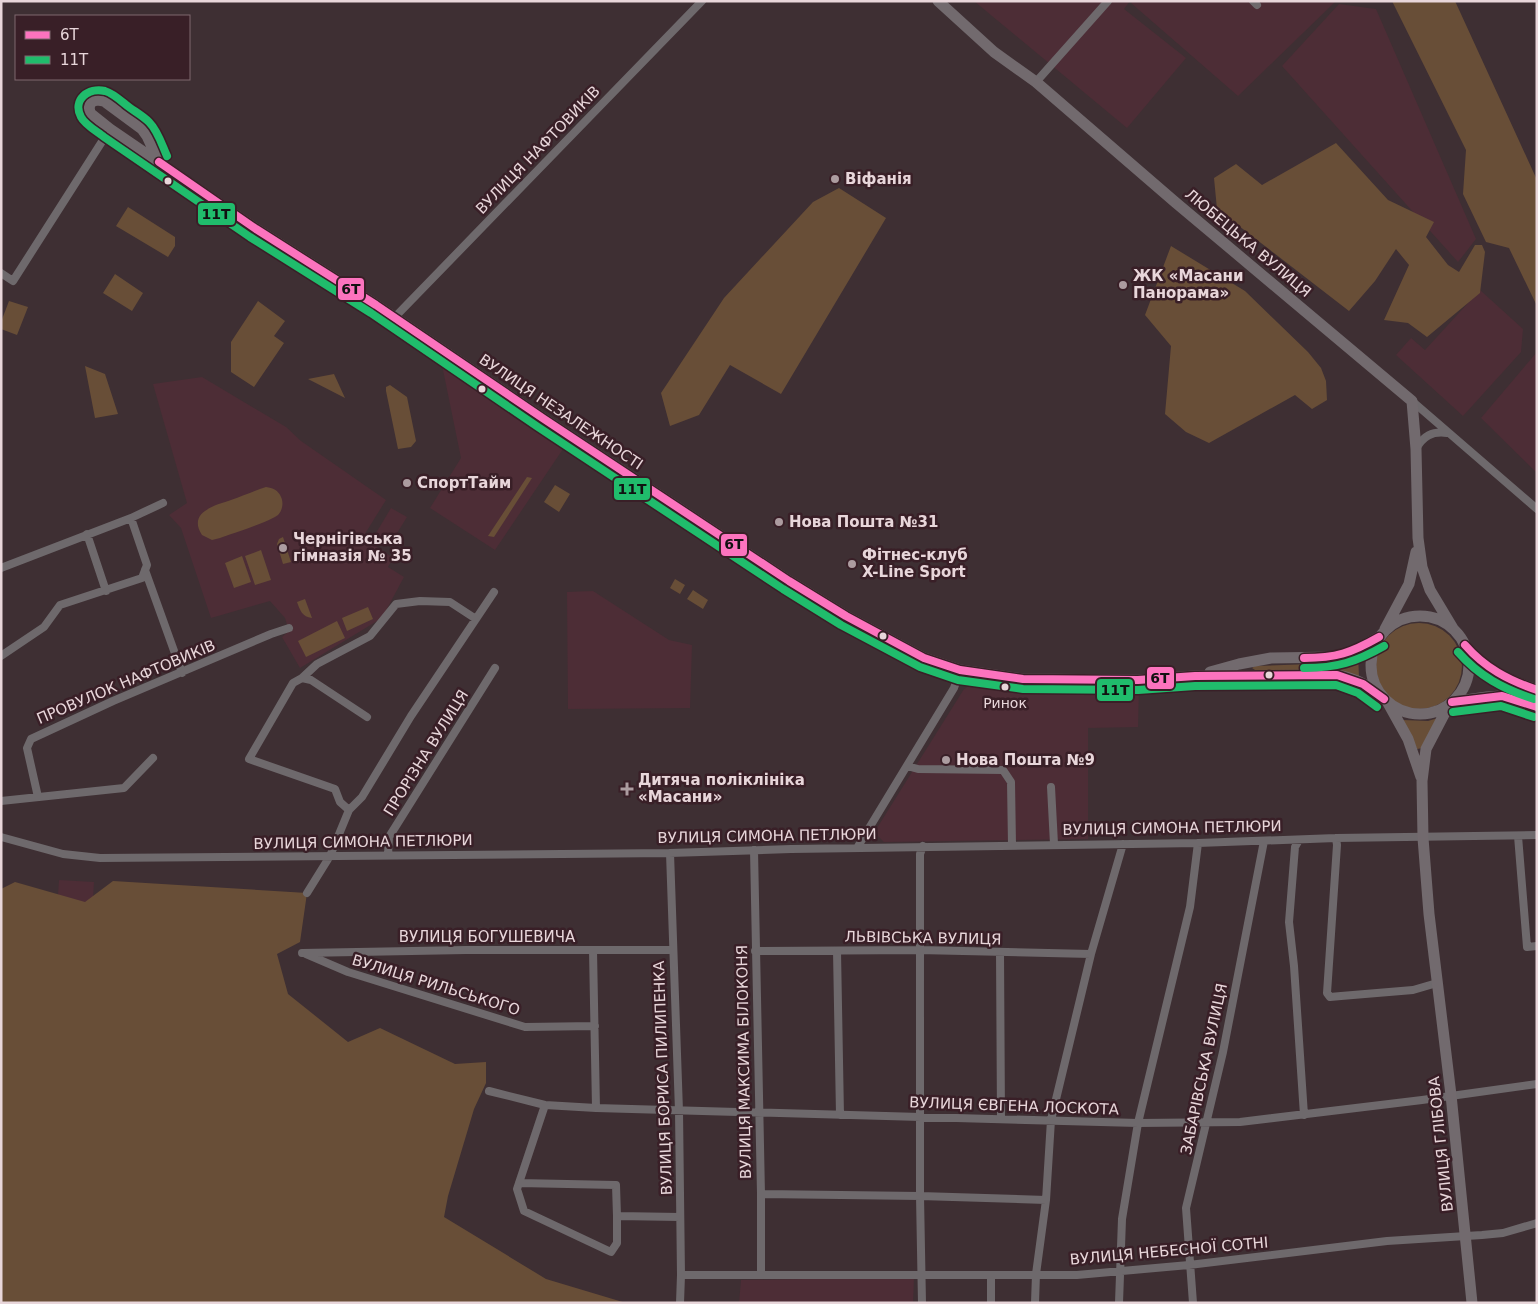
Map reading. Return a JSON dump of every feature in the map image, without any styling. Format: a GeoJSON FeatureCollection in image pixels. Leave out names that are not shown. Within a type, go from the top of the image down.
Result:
{"type":"FeatureCollection","features":[{"type":"Feature","properties":{"kind":"main road","name":"ЛЮБЕЦЬКА ВУЛИЦЯ"},"geometry":{"type":"LineString","coordinates":[[938,1],[994,52],[1036,82],[1168,196],[1412,401]]}},
{"type":"Feature","properties":{"kind":"main road","name":"ВУЛИЦЯ НЕЗАЛЕЖНОСТІ"},"geometry":{"type":"LineString","coordinates":[[159,162],[147,136],[136,123],[104,101],[92,102],[89,107],[90,113],[110,129],[256,229],[394,318],[789,581],[846,616],[924,658],[960,670],[1023,679],[1147,680],[1195,676],[1337,676],[1363,683],[1404,712],[1422,714],[1432,713],[1450,704],[1487,696],[1502,696],[1537,707]]}},
{"type":"Feature","properties":{"kind":"main road"},"geometry":{"type":"LineString","coordinates":[[1412,401],[1416,449],[1418,538],[1425,579],[1454,630]]}},
{"type":"Feature","properties":{"kind":"main road"},"geometry":{"type":"LineString","coordinates":[[1386,701],[1374,683],[1371,664],[1372,655],[1409,584],[1418,538]]}},
{"type":"Feature","properties":{"kind":"main road","name":"ВУЛИЦЯ НЕЗАЛЕЖНОСТІ"},"geometry":{"type":"LineString","coordinates":[[1195,676],[1239,664],[1271,658],[1338,657],[1350,653],[1381,636],[1398,621],[1417,616],[1437,619],[1454,630],[1486,667],[1514,683],[1537,690]]}},
{"type":"Feature","properties":{"kind":"main road","name":"ВУЛИЦЯ НЕЗАЛЕЖНОСТІ"},"geometry":{"type":"LineString","coordinates":[[1450,704],[1464,686],[1468,676],[1469,666],[1465,645]]}},
{"type":"Feature","properties":{"kind":"main road","name":"ВУЛИЦЯ ГЛІБОВА"},"geometry":{"type":"LineString","coordinates":[[1386,701],[1408,738],[1422,781]]}},
{"type":"Feature","properties":{"kind":"main road","name":"ВУЛИЦЯ ГЛІБОВА"},"geometry":{"type":"LineString","coordinates":[[1450,704],[1426,749],[1422,781],[1423,838],[1472,1303]]}},
{"type":"Feature","properties":{"kind":"street","name":"ВУЛИЦЯ НАФТОВИКІВ"},"geometry":{"type":"LineString","coordinates":[[394,318],[702,1]]}},
{"type":"Feature","properties":{"kind":"street"},"geometry":{"type":"LineString","coordinates":[[1036,82],[1108,1]]}},
{"type":"Feature","properties":{"kind":"street"},"geometry":{"type":"LineString","coordinates":[[1,273],[13,281],[110,129]]}},
{"type":"Feature","properties":{"kind":"street","name":"ЛЮБЕЦЬКА ВУЛИЦЯ"},"geometry":{"type":"LineString","coordinates":[[1412,401],[1537,509]]}},
{"type":"Feature","properties":{"kind":"street"},"geometry":{"type":"LineString","coordinates":[[1416,449],[1420,441],[1426,436],[1440,432],[1448,433]]}},
{"type":"Feature","properties":{"kind":"street"},"geometry":{"type":"LineString","coordinates":[[1,568],[131,518],[163,503]]}},
{"type":"Feature","properties":{"kind":"street"},"geometry":{"type":"LineString","coordinates":[[1,656],[44,627],[60,605],[142,578],[147,565],[131,518]]}},
{"type":"Feature","properties":{"kind":"street"},"geometry":{"type":"LineString","coordinates":[[87,534],[106,591]]}},
{"type":"Feature","properties":{"kind":"street"},"geometry":{"type":"LineString","coordinates":[[145,570],[182,673]]}},
{"type":"Feature","properties":{"kind":"street"},"geometry":{"type":"LineString","coordinates":[[307,892],[330,856],[349,810],[362,797],[411,716],[494,592]]}},
{"type":"Feature","properties":{"kind":"street"},"geometry":{"type":"LineString","coordinates":[[349,810],[340,802],[335,789],[249,759],[293,683],[302,678],[317,664],[370,636],[396,604],[420,600],[450,602],[476,620]]}},
{"type":"Feature","properties":{"kind":"street","name":"ПРОВУЛОК НАФТОВИКІВ"},"geometry":{"type":"LineString","coordinates":[[38,797],[27,748],[31,738],[113,701],[289,628]]}},
{"type":"Feature","properties":{"kind":"street","name":"ПРОРІЗНА ВУЛИЦЯ"},"geometry":{"type":"LineString","coordinates":[[388,855],[389,837],[495,668]]}},
{"type":"Feature","properties":{"kind":"street"},"geometry":{"type":"LineString","coordinates":[[857,848],[956,683],[960,670]]}},
{"type":"Feature","properties":{"kind":"street"},"geometry":{"type":"LineString","coordinates":[[302,678],[311,680],[367,717]]}},
{"type":"Feature","properties":{"kind":"street"},"geometry":{"type":"LineString","coordinates":[[1,801],[124,788],[153,758]]}},
{"type":"Feature","properties":{"kind":"street"},"geometry":{"type":"LineString","coordinates":[[907,766],[918,769],[1003,770],[1011,782],[1012,845]]}},
{"type":"Feature","properties":{"kind":"street"},"geometry":{"type":"LineString","coordinates":[[1051,787],[1054,844]]}},
{"type":"Feature","properties":{"kind":"street","name":"ВУЛИЦЯ СИМОНА ПЕТЛЮРИ"},"geometry":{"type":"LineString","coordinates":[[1,837],[64,854],[100,858],[670,853],[923,846],[1198,843],[1336,838],[1537,835]]}},
{"type":"Feature","properties":{"kind":"street"},"geometry":{"type":"LineString","coordinates":[[1518,836],[1527,947],[1537,946]]}},
{"type":"Feature","properties":{"kind":"street"},"geometry":{"type":"LineString","coordinates":[[1336,838],[1327,993],[1330,997],[1350,996],[1413,990],[1437,983]]}},
{"type":"Feature","properties":{"kind":"street"},"geometry":{"type":"LineString","coordinates":[[1299,840],[1295,847],[1289,922],[1294,966],[1304,1115]]}},
{"type":"Feature","properties":{"kind":"street","name":"ЗАБАРІВСЬКА ВУЛИЦЯ"},"geometry":{"type":"LineString","coordinates":[[1193,1303],[1186,1208],[1207,1123],[1264,841]]}},
{"type":"Feature","properties":{"kind":"street"},"geometry":{"type":"LineString","coordinates":[[1119,1303],[1122,1220],[1138,1123],[1190,907],[1198,843]]}},
{"type":"Feature","properties":{"kind":"street"},"geometry":{"type":"LineString","coordinates":[[1035,1303],[1036,1274],[1046,1200],[1051,1120],[1091,954],[1123,844]]}},
{"type":"Feature","properties":{"kind":"street"},"geometry":{"type":"LineString","coordinates":[[922,1303],[919,950],[920,854],[923,846]]}},
{"type":"Feature","properties":{"kind":"street","name":"ВУЛИЦЯ МАКСИМА БІЛОКОНЯ"},"geometry":{"type":"LineString","coordinates":[[754,850],[761,1274]]}},
{"type":"Feature","properties":{"kind":"street","name":"ВУЛИЦЯ БОРИСА ПИЛИПЕНКА"},"geometry":{"type":"LineString","coordinates":[[670,853],[679,1111],[680,1303]]}},
{"type":"Feature","properties":{"kind":"street"},"geometry":{"type":"LineString","coordinates":[[593,950],[596,1108]]}},
{"type":"Feature","properties":{"kind":"street","name":"ВУЛИЦЯ БОГУШЕВИЧА"},"geometry":{"type":"LineString","coordinates":[[302,952],[672,950]]}},
{"type":"Feature","properties":{"kind":"street","name":"ЛЬВІВСЬКА ВУЛИЦЯ"},"geometry":{"type":"LineString","coordinates":[[755,951],[919,950],[1091,954]]}},
{"type":"Feature","properties":{"kind":"street"},"geometry":{"type":"LineString","coordinates":[[837,951],[840,1115]]}},
{"type":"Feature","properties":{"kind":"street","name":"ВУЛИЦЯ РИЛЬСЬКОГО"},"geometry":{"type":"LineString","coordinates":[[302,952],[348,972],[525,1027],[595,1026]]}},
{"type":"Feature","properties":{"kind":"street"},"geometry":{"type":"LineString","coordinates":[[1000,952],[1001,1119]]}},
{"type":"Feature","properties":{"kind":"street","name":"ВУЛИЦЯ ЄВГЕНА ЛОСКОТА"},"geometry":{"type":"LineString","coordinates":[[489,1091],[545,1105],[596,1108],[1138,1123],[1207,1123],[1252,1121],[1304,1115],[1537,1084]]}},
{"type":"Feature","properties":{"kind":"street"},"geometry":{"type":"LineString","coordinates":[[520,1183],[616,1185],[617,1243],[611,1252],[524,1211],[517,1189],[545,1105]]}},
{"type":"Feature","properties":{"kind":"street"},"geometry":{"type":"LineString","coordinates":[[761,1194],[1046,1200]]}},
{"type":"Feature","properties":{"kind":"street"},"geometry":{"type":"LineString","coordinates":[[617,1216],[680,1217]]}},
{"type":"Feature","properties":{"kind":"street","name":"ВУЛИЦЯ НЕБЕСНОЇ СОТНІ"},"geometry":{"type":"LineString","coordinates":[[681,1275],[1077,1275],[1189,1265],[1387,1241],[1503,1232],[1537,1223]]}},
{"type":"Feature","properties":{"kind":"street"},"geometry":{"type":"LineString","coordinates":[[990,1274],[991,1303]]}},
{"type":"Feature","properties":{"kind":"shaded area"},"geometry":{"type":"Polygon","coordinates":[[[974,1],[1130,1],[1124,9],[1186,58],[1127,128],[974,1]]]}},
{"type":"Feature","properties":{"kind":"shaded area"},"geometry":{"type":"Polygon","coordinates":[[[1133,1],[1336,1],[1238,96],[1131,3],[1133,1]]]}},
{"type":"Feature","properties":{"kind":"shaded area"},"geometry":{"type":"Polygon","coordinates":[[[1392,1],[1455,1],[1537,180],[1537,306],[1509,248],[1486,242],[1463,194],[1466,150],[1392,1]]]}},
{"type":"Feature","properties":{"kind":"shaded area"},"geometry":{"type":"Polygon","coordinates":[[[1339,4],[1376,9],[1476,239],[1458,262],[1282,66],[1339,4]]]}},
{"type":"Feature","properties":{"kind":"shaded area"},"geometry":{"type":"Polygon","coordinates":[[[106,89],[121,95],[154,119],[150,123],[108,94],[96,95],[95,90],[106,89]]]}},
{"type":"Feature","properties":{"kind":"shaded area"},"geometry":{"type":"Polygon","coordinates":[[[1336,143],[1388,200],[1434,222],[1426,237],[1448,265],[1459,272],[1475,245],[1482,245],[1485,252],[1480,293],[1427,337],[1408,323],[1384,320],[1409,265],[1396,249],[1375,281],[1349,311],[1217,209],[1214,178],[1236,164],[1262,185],[1336,143]]]}},
{"type":"Feature","properties":{"kind":"shaded area"},"geometry":{"type":"Polygon","coordinates":[[[839,188],[886,218],[781,394],[730,365],[699,415],[670,426],[661,393],[724,298],[813,202],[839,188]]]}},
{"type":"Feature","properties":{"kind":"shaded area"},"geometry":{"type":"Polygon","coordinates":[[[128,207],[175,237],[175,246],[168,257],[116,226],[128,207]]]}},
{"type":"Feature","properties":{"kind":"shaded area"},"geometry":{"type":"Polygon","coordinates":[[[1171,246],[1245,291],[1308,352],[1321,368],[1326,381],[1327,400],[1312,409],[1295,395],[1209,443],[1186,432],[1165,414],[1171,346],[1145,315],[1171,246]]]}},
{"type":"Feature","properties":{"kind":"shaded area"},"geometry":{"type":"Polygon","coordinates":[[[115,274],[143,293],[132,311],[103,293],[115,274]]]}},
{"type":"Feature","properties":{"kind":"shaded area"},"geometry":{"type":"Polygon","coordinates":[[[1480,290],[1523,329],[1521,352],[1463,416],[1396,355],[1411,338],[1425,350],[1480,290]]]}},
{"type":"Feature","properties":{"kind":"shaded area"},"geometry":{"type":"Polygon","coordinates":[[[9,301],[28,307],[17,335],[1,329],[1,322],[9,301]]]}},
{"type":"Feature","properties":{"kind":"shaded area"},"geometry":{"type":"Polygon","coordinates":[[[258,301],[285,321],[274,336],[284,343],[254,387],[231,372],[231,342],[258,301]]]}},
{"type":"Feature","properties":{"kind":"shaded area"},"geometry":{"type":"Polygon","coordinates":[[[1537,352],[1537,473],[1481,418],[1537,352]]]}},
{"type":"Feature","properties":{"kind":"shaded area"},"geometry":{"type":"Polygon","coordinates":[[[442,365],[565,446],[495,550],[430,508],[461,458],[442,365]]]}},
{"type":"Feature","properties":{"kind":"shaded area"},"geometry":{"type":"Polygon","coordinates":[[[85,366],[105,374],[118,414],[95,418],[85,366]]]}},
{"type":"Feature","properties":{"kind":"shaded area"},"geometry":{"type":"Polygon","coordinates":[[[334,374],[345,398],[308,379],[334,374]]]}},
{"type":"Feature","properties":{"kind":"shaded area","name":"Чернігівська гімназія № 35"},"geometry":{"type":"Polygon","coordinates":[[[202,377],[286,427],[301,441],[386,500],[363,537],[393,558],[388,567],[404,577],[382,618],[300,668],[282,637],[289,631],[285,618],[270,601],[211,618],[181,528],[169,515],[187,503],[153,384],[202,377]]]}},
{"type":"Feature","properties":{"kind":"shaded area"},"geometry":{"type":"Polygon","coordinates":[[[390,385],[407,397],[416,441],[411,447],[398,449],[386,391],[386,387],[390,385]]]}},
{"type":"Feature","properties":{"kind":"shaded area"},"geometry":{"type":"Polygon","coordinates":[[[527,477],[532,478],[494,537],[488,536],[527,477]]]}},
{"type":"Feature","properties":{"kind":"shaded area"},"geometry":{"type":"Polygon","coordinates":[[[555,485],[570,494],[559,512],[544,502],[555,485]]]}},
{"type":"Feature","properties":{"kind":"shaded area"},"geometry":{"type":"Polygon","coordinates":[[[266,487],[275,490],[281,497],[281,511],[274,518],[212,540],[202,535],[198,527],[198,521],[205,511],[218,504],[266,487]]]}},
{"type":"Feature","properties":{"kind":"shaded area"},"geometry":{"type":"Polygon","coordinates":[[[391,508],[407,517],[391,543],[376,533],[391,508]]]}},
{"type":"Feature","properties":{"kind":"shaded area"},"geometry":{"type":"Polygon","coordinates":[[[283,537],[291,562],[283,564],[277,544],[279,539],[283,537]]]}},
{"type":"Feature","properties":{"kind":"shaded area"},"geometry":{"type":"Polygon","coordinates":[[[261,550],[271,580],[255,585],[245,556],[261,550]]]}},
{"type":"Feature","properties":{"kind":"shaded area"},"geometry":{"type":"Polygon","coordinates":[[[242,556],[251,582],[234,588],[225,563],[242,556]]]}},
{"type":"Feature","properties":{"kind":"shaded area"},"geometry":{"type":"Polygon","coordinates":[[[675,579],[685,585],[680,594],[670,588],[675,579]]]}},
{"type":"Feature","properties":{"kind":"shaded area"},"geometry":{"type":"Polygon","coordinates":[[[693,590],[708,600],[703,609],[687,599],[693,590]]]}},
{"type":"Feature","properties":{"kind":"shaded area"},"geometry":{"type":"Polygon","coordinates":[[[593,591],[669,640],[692,645],[690,708],[568,709],[567,592],[593,591]]]}},
{"type":"Feature","properties":{"kind":"shaded area"},"geometry":{"type":"Polygon","coordinates":[[[305,599],[312,618],[304,615],[297,602],[305,599]]]}},
{"type":"Feature","properties":{"kind":"shaded area"},"geometry":{"type":"Polygon","coordinates":[[[368,607],[373,619],[347,631],[342,618],[368,607]]]}},
{"type":"Feature","properties":{"kind":"shaded area"},"geometry":{"type":"Polygon","coordinates":[[[337,621],[345,638],[306,657],[298,641],[337,621]]]}},
{"type":"Feature","properties":{"kind":"shaded area"},"geometry":{"type":"Polygon","coordinates":[[[1419,623],[1436,626],[1450,635],[1459,649],[1462,666],[1459,683],[1450,697],[1436,706],[1419,709],[1402,706],[1388,697],[1379,683],[1376,666],[1379,649],[1388,635],[1402,626],[1419,623]]]}},
{"type":"Feature","properties":{"kind":"shaded area"},"geometry":{"type":"Polygon","coordinates":[[[1358,653],[1359,677],[1255,670],[1252,668],[1255,666],[1338,663],[1358,653]]]}},
{"type":"Feature","properties":{"kind":"shaded area"},"geometry":{"type":"Polygon","coordinates":[[[983,684],[1048,690],[1139,689],[1138,727],[1088,728],[1088,839],[884,842],[878,836],[877,828],[964,689],[971,685],[983,684]]]}},
{"type":"Feature","properties":{"kind":"shaded area"},"geometry":{"type":"Polygon","coordinates":[[[1438,718],[1423,748],[1417,749],[1403,720],[1428,721],[1438,718]]]}},
{"type":"Feature","properties":{"kind":"shaded area"},"geometry":{"type":"Polygon","coordinates":[[[59,880],[94,882],[92,913],[57,910],[59,880]]]}},
{"type":"Feature","properties":{"kind":"shaded area"},"geometry":{"type":"Polygon","coordinates":[[[113,881],[307,893],[300,942],[277,954],[288,994],[348,1042],[380,1028],[455,1064],[486,1062],[486,1083],[474,1109],[448,1196],[444,1217],[546,1279],[626,1303],[1,1303],[1,889],[15,882],[85,902],[113,881]]]}},
{"type":"Feature","properties":{"kind":"shaded area"},"geometry":{"type":"Polygon","coordinates":[[[914,1277],[913,1303],[739,1303],[741,1280],[914,1277]]]}},
{"type":"Feature","properties":{"kind":"transit line","name":"11Т"},"geometry":{"type":"LineString","coordinates":[[167,156],[149,122],[113,95],[99,90],[88,93],[80,100],[79,111],[88,126],[250,237],[371,313],[538,427],[783,589],[841,625],[920,667],[958,680],[1023,689],[1138,690],[1195,686],[1336,685],[1358,693],[1377,707]]}},
{"type":"Feature","properties":{"kind":"transit line","name":"6Т"},"geometry":{"type":"LineString","coordinates":[[159,162],[256,229],[376,305],[789,581],[846,616],[924,658],[960,670],[1023,679],[1138,680],[1195,676],[1337,675],[1363,684],[1384,699]]}},
{"type":"Feature","properties":{"kind":"transit line","name":"6Т"},"geometry":{"type":"LineString","coordinates":[[1304,658],[1343,654],[1379,637]]}},
{"type":"Feature","properties":{"kind":"transit line","name":"6Т"},"geometry":{"type":"LineString","coordinates":[[1465,645],[1489,667],[1516,682],[1537,690]]}},
{"type":"Feature","properties":{"kind":"transit line","name":"11Т"},"geometry":{"type":"LineString","coordinates":[[1304,668],[1326,667],[1346,663],[1384,646]]}},
{"type":"Feature","properties":{"kind":"transit line","name":"11Т"},"geometry":{"type":"LineString","coordinates":[[1458,652],[1474,668],[1492,681],[1534,699]]}},
{"type":"Feature","properties":{"kind":"transit line","name":"6Т"},"geometry":{"type":"LineString","coordinates":[[1452,702],[1502,696],[1537,707]]}},
{"type":"Feature","properties":{"kind":"transit line","name":"11Т"},"geometry":{"type":"LineString","coordinates":[[1453,712],[1501,706],[1534,717]]}},
{"type":"Feature","properties":{"kind":"place","name":"Віфанія"},"geometry":{"type":"Point","coordinates":[835,179]}},
{"type":"Feature","properties":{"kind":"place","name":"ЖК «Масани Панорама»"},"geometry":{"type":"Point","coordinates":[1123,285]}},
{"type":"Feature","properties":{"kind":"place","name":"СпортТайм"},"geometry":{"type":"Point","coordinates":[407,483]}},
{"type":"Feature","properties":{"kind":"place","name":"Нова Пошта №31"},"geometry":{"type":"Point","coordinates":[779,522]}},
{"type":"Feature","properties":{"kind":"place","name":"Чернігівська гімназія № 35"},"geometry":{"type":"Point","coordinates":[283,548]}},
{"type":"Feature","properties":{"kind":"place","name":"Фітнес-клуб X-Line Sport"},"geometry":{"type":"Point","coordinates":[852,564]}},
{"type":"Feature","properties":{"kind":"place","name":"Ринок"},"geometry":{"type":"Point","coordinates":[1005,687]}},
{"type":"Feature","properties":{"kind":"place","name":"Нова Пошта №9"},"geometry":{"type":"Point","coordinates":[946,760]}},
{"type":"Feature","properties":{"kind":"place","name":"Дитяча поліклініка «Масани»"},"geometry":{"type":"Point","coordinates":[627,789]}}]}
